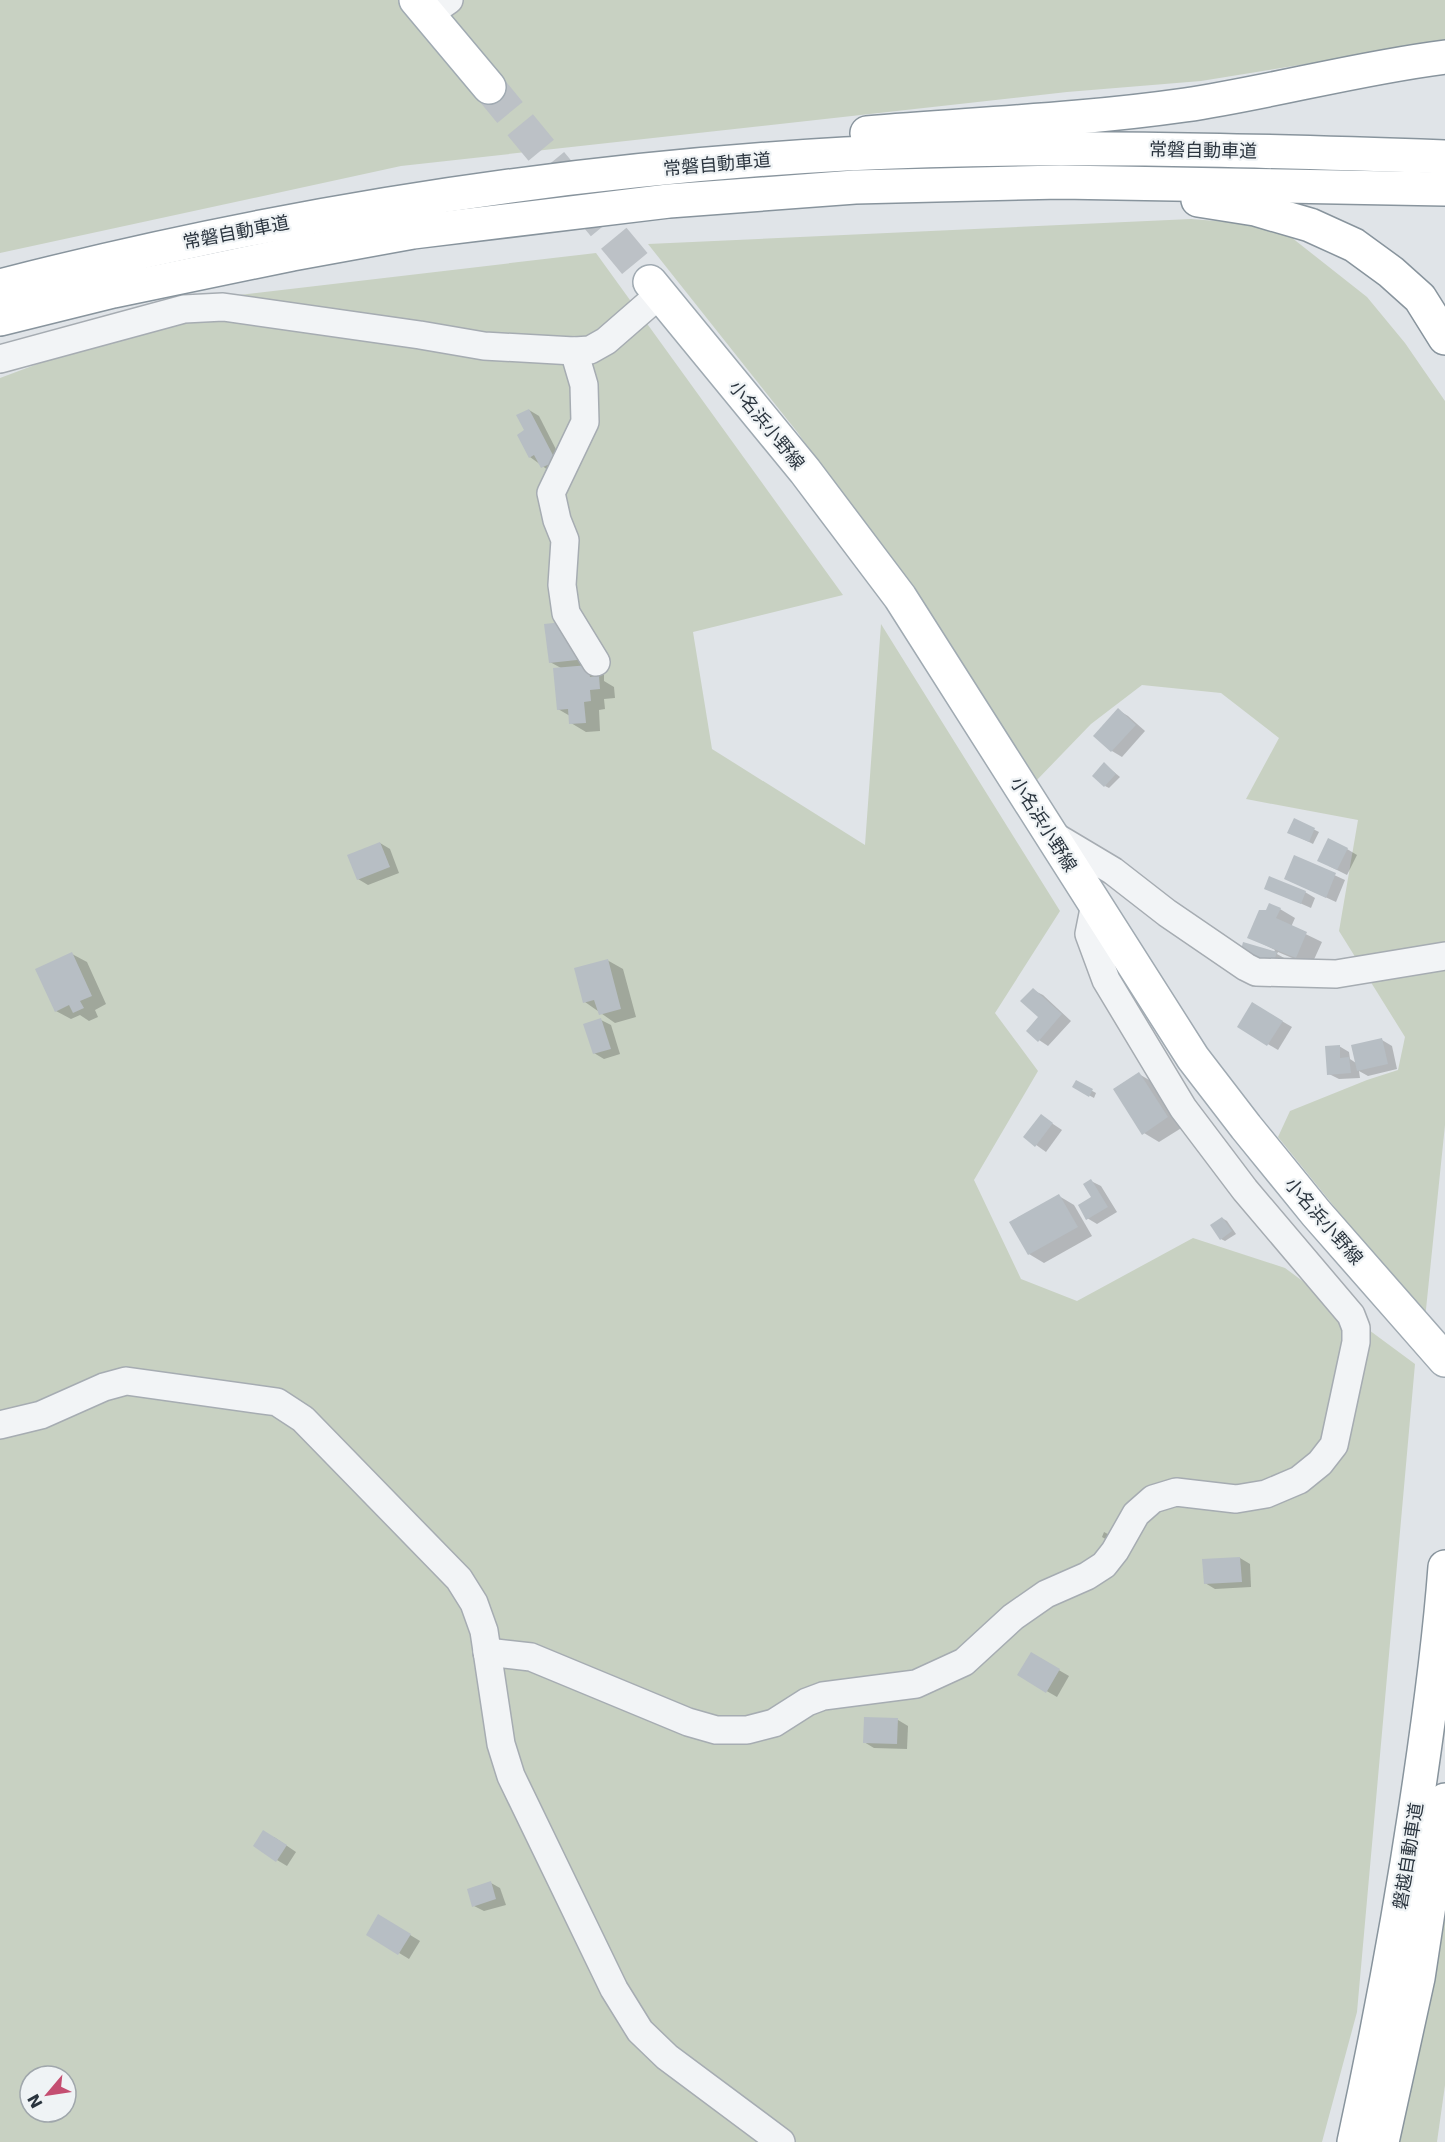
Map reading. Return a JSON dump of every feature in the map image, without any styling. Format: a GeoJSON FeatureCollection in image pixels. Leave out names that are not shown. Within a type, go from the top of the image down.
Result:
{"type":"FeatureCollection","features":[{"type":"Feature","properties":{"kind":"main road"},"geometry":{"type":"LineString","coordinates":[[431,5],[489,87]]}},
{"type":"Feature","properties":{"kind":"main road"},"geometry":{"type":"LineString","coordinates":[[575,178],[655,159],[754,145],[842,135],[1120,113],[1185,105],[1261,92],[1388,65],[1445,57]]}},
{"type":"Feature","properties":{"kind":"main road","name":"常磐自動車道"},"geometry":{"type":"LineString","coordinates":[[0,286],[198,238],[401,201],[654,169],[845,154],[1054,148],[1273,151],[1445,157]]}},
{"type":"Feature","properties":{"kind":"main road","name":"常磐自動車道"},"geometry":{"type":"LineString","coordinates":[[0,319],[145,284],[292,254],[413,232],[624,205],[855,187],[1061,182],[1445,189]]}},
{"type":"Feature","properties":{"kind":"main road"},"geometry":{"type":"LineString","coordinates":[[761,193],[855,203],[1065,197],[1179,198],[1256,209],[1310,225],[1354,245],[1420,297],[1445,338]]}},
{"type":"Feature","properties":{"kind":"main road","name":"小名浜小野線"},"geometry":{"type":"LineString","coordinates":[[655,288],[805,471],[900,597],[1193,1058],[1239,1119],[1316,1213],[1445,1360]]}},
{"type":"Feature","properties":{"kind":"main road","name":"磐越自動車道"},"geometry":{"type":"LineString","coordinates":[[1354,2142],[1389,1974],[1403,1888],[1424,1750],[1442,1610],[1445,1567]]}},
{"type":"Feature","properties":{"kind":"main road","name":"磐越自動車道"},"geometry":{"type":"LineString","coordinates":[[1382,2142],[1418,1978],[1445,1800]]}},
{"type":"Feature","properties":{"kind":"street"},"geometry":{"type":"LineString","coordinates":[[0,359],[184,309],[223,307],[420,334],[484,346],[590,350],[606,341],[655,288]]}},
{"type":"Feature","properties":{"kind":"street"},"geometry":{"type":"LineString","coordinates":[[574,351],[584,385],[585,422],[551,493],[557,520],[565,540],[562,585],[566,613],[596,662]]}},
{"type":"Feature","properties":{"kind":"street"},"geometry":{"type":"LineString","coordinates":[[1050,833],[1113,871],[1167,913],[1256,972],[1336,974],[1445,956]]}},
{"type":"Feature","properties":{"kind":"street"},"geometry":{"type":"LineString","coordinates":[[487,1652],[531,1657],[688,1722],[716,1730],[747,1730],[774,1723],[807,1702],[823,1696],[916,1684],[964,1662],[1012,1617],[1046,1593],[1087,1576],[1104,1565],[1115,1551],[1136,1514],[1153,1499],[1176,1492],[1236,1499],[1266,1494],[1299,1480],[1320,1463],[1334,1445],[1356,1342],[1356,1328],[1351,1315],[1245,1190],[1183,1108],[1106,980],[1089,934],[1095,904]]}},
{"type":"Feature","properties":{"kind":"street"},"geometry":{"type":"LineString","coordinates":[[0,1425],[41,1415],[104,1387],[126,1381],[277,1402],[303,1419],[459,1579],[474,1603],[484,1631],[501,1744],[510,1776],[614,1989],[640,2031],[667,2057],[781,2142]]}},
{"type":"Feature","properties":{"kind":"green space"},"geometry":{"type":"Polygon","coordinates":[[[0,0],[1445,0],[1445,44],[1201,81],[1067,92],[401,166],[0,253],[0,0]]]}},
{"type":"Feature","properties":{"kind":"green space"},"geometry":{"type":"Polygon","coordinates":[[[1191,219],[1277,226],[1367,297],[1405,343],[1445,401],[1445,1125],[1425,1319],[1278,1137],[1290,1111],[1398,1070],[1405,1037],[1339,931],[1358,820],[1246,799],[1279,738],[1221,693],[1142,685],[1091,724],[1035,782],[798,433],[648,244],[1191,219]]]}},
{"type":"Feature","properties":{"kind":"green space"},"geometry":{"type":"Polygon","coordinates":[[[596,253],[843,595],[693,632],[712,749],[865,845],[881,624],[1060,911],[995,1013],[1038,1071],[974,1180],[1021,1279],[1077,1301],[1193,1238],[1285,1268],[1415,1364],[1357,2012],[1322,2142],[0,2142],[0,378],[214,298],[596,253]]]}},
{"type":"Feature","properties":{"kind":"green space"},"geometry":{"type":"Polygon","coordinates":[[[1445,1872],[1445,2085],[1437,2142],[1399,2142],[1445,1872]]]}},
{"type":"Feature","properties":{"kind":"building"},"geometry":{"type":"Polygon","coordinates":[[[529,409],[556,461],[541,468],[534,455],[529,458],[517,435],[524,430],[516,415],[529,409]]]}},
{"type":"Feature","properties":{"kind":"building"},"geometry":{"type":"Polygon","coordinates":[[[563,622],[573,631],[577,660],[549,663],[544,624],[563,622]]]}},
{"type":"Feature","properties":{"kind":"building"},"geometry":{"type":"Polygon","coordinates":[[[589,665],[590,677],[599,676],[600,689],[590,690],[591,701],[584,702],[586,723],[569,724],[568,709],[557,710],[553,668],[589,665]]]}},
{"type":"Feature","properties":{"kind":"building"},"geometry":{"type":"Polygon","coordinates":[[[1118,708],[1136,725],[1111,752],[1093,736],[1118,708]]]}},
{"type":"Feature","properties":{"kind":"building"},"geometry":{"type":"Polygon","coordinates":[[[1104,762],[1116,774],[1104,787],[1092,776],[1104,762]]]}},
{"type":"Feature","properties":{"kind":"building"},"geometry":{"type":"Polygon","coordinates":[[[1294,818],[1315,828],[1309,842],[1287,833],[1294,818]]]}},
{"type":"Feature","properties":{"kind":"building"},"geometry":{"type":"Polygon","coordinates":[[[1328,838],[1348,848],[1337,870],[1317,861],[1328,838]]]}},
{"type":"Feature","properties":{"kind":"building"},"geometry":{"type":"Polygon","coordinates":[[[380,842],[390,867],[357,880],[347,855],[380,842]]]}},
{"type":"Feature","properties":{"kind":"building"},"geometry":{"type":"Polygon","coordinates":[[[1294,855],[1336,873],[1326,898],[1284,879],[1294,855]]]}},
{"type":"Feature","properties":{"kind":"building"},"geometry":{"type":"Polygon","coordinates":[[[1269,876],[1306,891],[1301,904],[1264,889],[1269,876]]]}},
{"type":"Feature","properties":{"kind":"building"},"geometry":{"type":"Polygon","coordinates":[[[1269,903],[1281,908],[1276,918],[1307,932],[1296,958],[1247,938],[1259,910],[1266,910],[1269,903]]]}},
{"type":"Feature","properties":{"kind":"building"},"geometry":{"type":"Polygon","coordinates":[[[1243,942],[1277,952],[1273,964],[1240,954],[1243,942]]]}},
{"type":"Feature","properties":{"kind":"building"},"geometry":{"type":"Polygon","coordinates":[[[72,952],[92,996],[80,1001],[84,1008],[73,1013],[69,1005],[55,1012],[35,969],[72,952]]]}},
{"type":"Feature","properties":{"kind":"building"},"geometry":{"type":"Polygon","coordinates":[[[608,959],[621,1009],[599,1015],[594,1000],[583,1003],[574,968],[608,959]]]}},
{"type":"Feature","properties":{"kind":"building"},"geometry":{"type":"Polygon","coordinates":[[[1033,988],[1062,1014],[1038,1042],[1026,1031],[1038,1017],[1020,1001],[1033,988]]]}},
{"type":"Feature","properties":{"kind":"building"},"geometry":{"type":"Polygon","coordinates":[[[1252,1002],[1283,1021],[1267,1046],[1237,1027],[1252,1002]]]}},
{"type":"Feature","properties":{"kind":"building"},"geometry":{"type":"Polygon","coordinates":[[[601,1018],[611,1049],[593,1054],[583,1024],[601,1018]]]}},
{"type":"Feature","properties":{"kind":"building"},"geometry":{"type":"Polygon","coordinates":[[[1382,1038],[1388,1064],[1357,1071],[1351,1045],[1382,1038]]]}},
{"type":"Feature","properties":{"kind":"building"},"geometry":{"type":"Polygon","coordinates":[[[1340,1045],[1340,1058],[1349,1057],[1351,1073],[1327,1075],[1325,1046],[1340,1045]]]}},
{"type":"Feature","properties":{"kind":"building"},"geometry":{"type":"Polygon","coordinates":[[[1139,1072],[1168,1117],[1142,1135],[1113,1089],[1139,1072]]]}},
{"type":"Feature","properties":{"kind":"building"},"geometry":{"type":"Polygon","coordinates":[[[1076,1080],[1093,1089],[1089,1097],[1072,1087],[1076,1080]]]}},
{"type":"Feature","properties":{"kind":"building"},"geometry":{"type":"Polygon","coordinates":[[[1041,1114],[1053,1123],[1035,1147],[1023,1137],[1041,1114]]]}},
{"type":"Feature","properties":{"kind":"building"},"geometry":{"type":"Polygon","coordinates":[[[1091,1179],[1108,1207],[1086,1220],[1078,1205],[1091,1197],[1083,1184],[1091,1179]]]}},
{"type":"Feature","properties":{"kind":"building"},"geometry":{"type":"Polygon","coordinates":[[[1059,1194],[1078,1227],[1028,1255],[1009,1222],[1059,1194]]]}},
{"type":"Feature","properties":{"kind":"building"},"geometry":{"type":"Polygon","coordinates":[[[1222,1217],[1232,1231],[1220,1240],[1210,1225],[1222,1217]]]}},
{"type":"Feature","properties":{"kind":"building"},"geometry":{"type":"Polygon","coordinates":[[[1240,1557],[1242,1582],[1204,1584],[1202,1559],[1240,1557]]]}},
{"type":"Feature","properties":{"kind":"building"},"geometry":{"type":"Polygon","coordinates":[[[1031,1652],[1060,1669],[1046,1693],[1017,1675],[1031,1652]]]}},
{"type":"Feature","properties":{"kind":"building"},"geometry":{"type":"Polygon","coordinates":[[[864,1717],[898,1718],[897,1744],[863,1743],[864,1717]]]}},
{"type":"Feature","properties":{"kind":"building"},"geometry":{"type":"Polygon","coordinates":[[[263,1830],[287,1845],[276,1862],[253,1846],[263,1830]]]}},
{"type":"Feature","properties":{"kind":"building"},"geometry":{"type":"Polygon","coordinates":[[[491,1881],[496,1899],[472,1907],[467,1889],[491,1881]]]}},
{"type":"Feature","properties":{"kind":"building"},"geometry":{"type":"Polygon","coordinates":[[[378,1914],[411,1934],[398,1955],[366,1935],[378,1914]]]}},
{"type":"Feature","properties":{"kind":"tunnel"},"geometry":{"type":"LineString","coordinates":[[489,87],[650,282]]}}]}
